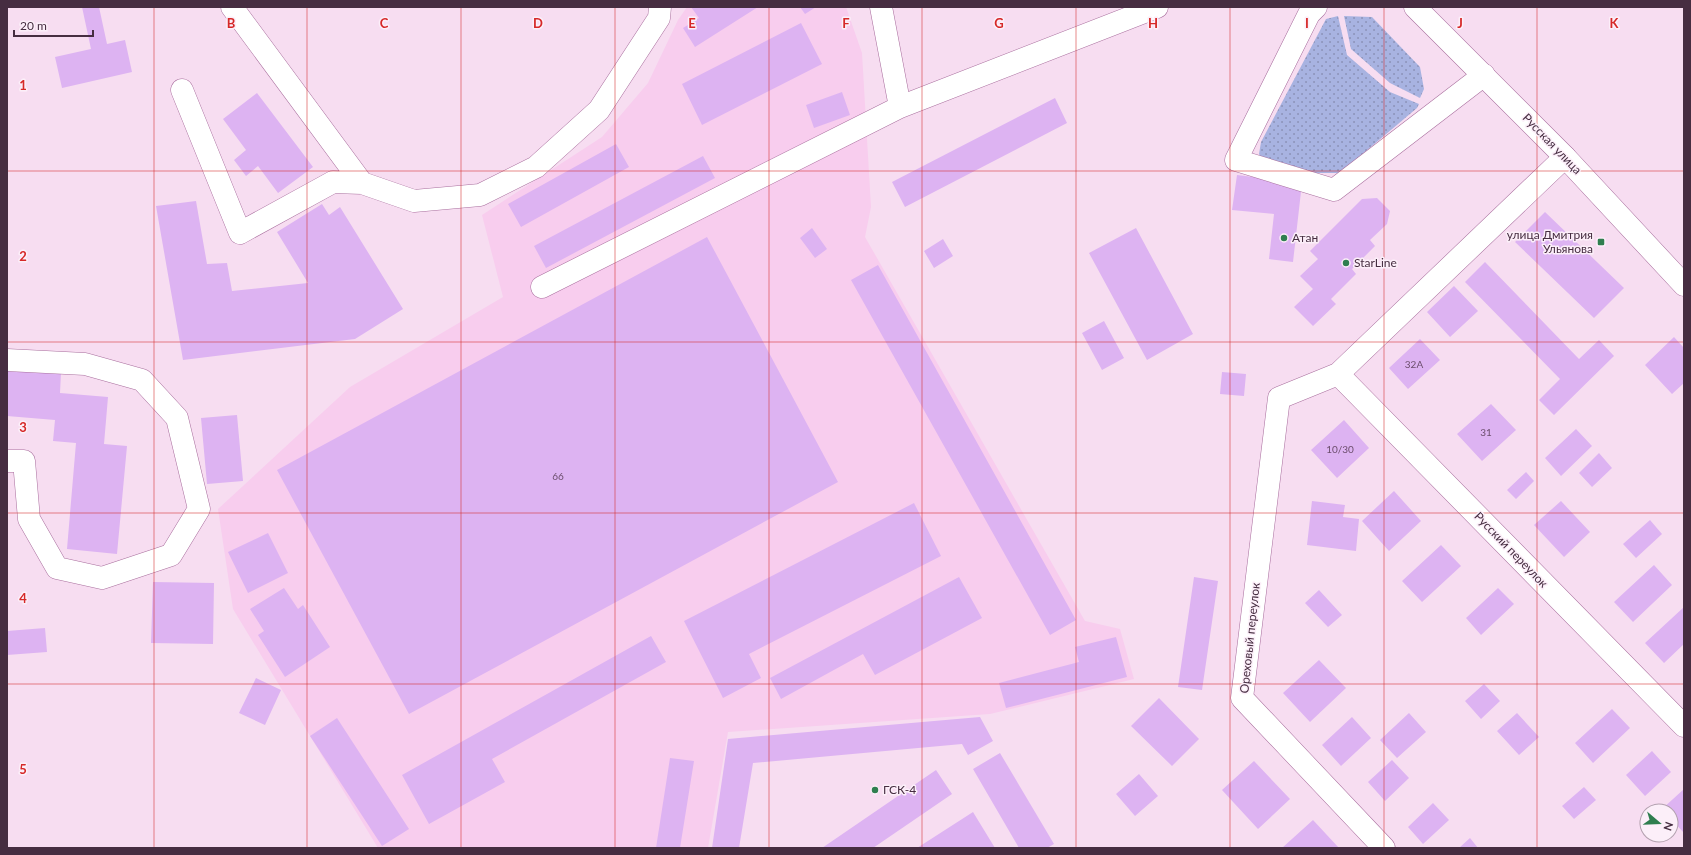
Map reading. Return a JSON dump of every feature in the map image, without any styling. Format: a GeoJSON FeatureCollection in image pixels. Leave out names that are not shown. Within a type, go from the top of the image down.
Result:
{"type":"FeatureCollection","features":[{"type":"Feature","properties":{"kind":"street"},"geometry":{"type":"LineString","coordinates":[[232,7],[362,183]]}},
{"type":"Feature","properties":{"kind":"street"},"geometry":{"type":"LineString","coordinates":[[182,90],[240,233],[333,182],[362,183],[414,201],[480,195],[536,166],[599,110],[659,18],[660,7]]}},
{"type":"Feature","properties":{"kind":"street"},"geometry":{"type":"LineString","coordinates":[[881,7],[900,107]]}},
{"type":"Feature","properties":{"kind":"street"},"geometry":{"type":"LineString","coordinates":[[542,287],[900,107],[1157,7]]}},
{"type":"Feature","properties":{"kind":"street"},"geometry":{"type":"LineString","coordinates":[[1316,7],[1309,14],[1236,160],[1334,190],[1484,75]]}},
{"type":"Feature","properties":{"kind":"street","name":"Русская улица"},"geometry":{"type":"LineString","coordinates":[[1415,7],[1565,157],[1684,285]]}},
{"type":"Feature","properties":{"kind":"street"},"geometry":{"type":"LineString","coordinates":[[1338,374],[1565,157]]}},
{"type":"Feature","properties":{"kind":"street"},"geometry":{"type":"LineString","coordinates":[[7,360],[85,364],[142,380],[177,418],[199,509],[171,555],[102,578],[56,568],[29,519],[24,461],[7,460]]}},
{"type":"Feature","properties":{"kind":"street","name":"Ореховый переулок"},"geometry":{"type":"LineString","coordinates":[[1338,374],[1279,398],[1242,698],[1384,848]]}},
{"type":"Feature","properties":{"kind":"street","name":"Русский переулок"},"geometry":{"type":"LineString","coordinates":[[1338,374],[1684,726]]}},
{"type":"Feature","properties":{"kind":"shaded area"},"geometry":{"type":"Polygon","coordinates":[[[687,7],[846,7],[862,53],[871,207],[865,237],[1085,621],[1120,629],[1134,679],[990,714],[728,732],[708,848],[378,848],[233,609],[218,509],[350,387],[503,297],[482,215],[602,137],[648,83],[678,20],[687,7]]]}},
{"type":"Feature","properties":{"kind":"shaded area"},"geometry":{"type":"Polygon","coordinates":[[[1338,16],[1347,55],[1390,92],[1419,104],[1417,108],[1340,173],[1312,173],[1262,160],[1259,154],[1261,142],[1326,19],[1338,16]]]}},
{"type":"Feature","properties":{"kind":"shaded area"},"geometry":{"type":"Polygon","coordinates":[[[1344,16],[1372,17],[1420,67],[1424,89],[1420,98],[1390,83],[1351,49],[1344,16]]]}},
{"type":"Feature","properties":{"kind":"building"},"geometry":{"type":"Polygon","coordinates":[[[82,7],[99,7],[107,44],[125,40],[132,72],[62,88],[55,57],[91,49],[82,7]]]}},
{"type":"Feature","properties":{"kind":"building"},"geometry":{"type":"Polygon","coordinates":[[[691,7],[758,7],[695,47],[683,28],[699,18],[691,7]]]}},
{"type":"Feature","properties":{"kind":"building"},"geometry":{"type":"Polygon","coordinates":[[[800,7],[816,7],[805,14],[800,7]]]}},
{"type":"Feature","properties":{"kind":"building"},"geometry":{"type":"Polygon","coordinates":[[[801,23],[822,64],[702,125],[682,84],[801,23]]]}},
{"type":"Feature","properties":{"kind":"building"},"geometry":{"type":"Polygon","coordinates":[[[842,92],[850,115],[814,128],[806,105],[842,92]]]}},
{"type":"Feature","properties":{"kind":"building"},"geometry":{"type":"Polygon","coordinates":[[[257,93],[313,167],[278,193],[258,166],[246,176],[234,160],[246,150],[223,119],[257,93]]]}},
{"type":"Feature","properties":{"kind":"building"},"geometry":{"type":"Polygon","coordinates":[[[1055,98],[1067,123],[905,207],[892,182],[1055,98]]]}},
{"type":"Feature","properties":{"kind":"building"},"geometry":{"type":"Polygon","coordinates":[[[616,144],[629,167],[521,227],[508,204],[616,144]]]}},
{"type":"Feature","properties":{"kind":"building"},"geometry":{"type":"Polygon","coordinates":[[[703,156],[715,178],[546,268],[534,246],[703,156]]]}},
{"type":"Feature","properties":{"kind":"building"},"geometry":{"type":"Polygon","coordinates":[[[1237,175],[1302,183],[1293,262],[1269,259],[1274,214],[1232,210],[1237,175]]]}},
{"type":"Feature","properties":{"kind":"building"},"geometry":{"type":"Polygon","coordinates":[[[1377,198],[1390,211],[1387,224],[1370,240],[1375,246],[1352,269],[1356,274],[1331,299],[1336,304],[1313,326],[1294,307],[1313,289],[1300,276],[1318,259],[1310,251],[1362,199],[1377,198]]]}},
{"type":"Feature","properties":{"kind":"building"},"geometry":{"type":"Polygon","coordinates":[[[196,201],[207,264],[227,263],[232,291],[308,283],[277,232],[322,204],[329,215],[340,207],[403,309],[355,339],[183,360],[156,206],[196,201]]]}},
{"type":"Feature","properties":{"kind":"building"},"geometry":{"type":"Polygon","coordinates":[[[1545,212],[1624,288],[1594,318],[1515,242],[1545,212]]]}},
{"type":"Feature","properties":{"kind":"building"},"geometry":{"type":"Polygon","coordinates":[[[812,228],[827,249],[815,258],[800,238],[812,228]]]}},
{"type":"Feature","properties":{"kind":"building"},"geometry":{"type":"Polygon","coordinates":[[[1136,228],[1193,334],[1147,360],[1089,253],[1136,228]]]}},
{"type":"Feature","properties":{"kind":"building"},"geometry":{"type":"Polygon","coordinates":[[[707,237],[838,482],[409,714],[277,470],[707,237]]]}},
{"type":"Feature","properties":{"kind":"building"},"geometry":{"type":"Polygon","coordinates":[[[943,239],[953,256],[934,268],[924,251],[943,239]]]}},
{"type":"Feature","properties":{"kind":"building"},"geometry":{"type":"Polygon","coordinates":[[[1485,262],[1579,359],[1599,340],[1614,356],[1554,415],[1539,400],[1560,379],[1465,282],[1485,262]]]}},
{"type":"Feature","properties":{"kind":"building"},"geometry":{"type":"Polygon","coordinates":[[[878,265],[1076,620],[1050,635],[851,280],[878,265]]]}},
{"type":"Feature","properties":{"kind":"building"},"geometry":{"type":"Polygon","coordinates":[[[1454,286],[1478,311],[1450,337],[1427,312],[1454,286]]]}},
{"type":"Feature","properties":{"kind":"building"},"geometry":{"type":"Polygon","coordinates":[[[1104,321],[1124,358],[1102,370],[1082,333],[1104,321]]]}},
{"type":"Feature","properties":{"kind":"building"},"geometry":{"type":"Polygon","coordinates":[[[1674,337],[1684,348],[1684,383],[1672,394],[1645,365],[1674,337]]]}},
{"type":"Feature","properties":{"kind":"building"},"geometry":{"type":"Polygon","coordinates":[[[1420,339],[1440,360],[1408,389],[1389,368],[1420,339]]]}},
{"type":"Feature","properties":{"kind":"building"},"geometry":{"type":"Polygon","coordinates":[[[7,368],[61,372],[60,393],[108,397],[104,444],[127,446],[117,554],[67,549],[76,443],[53,441],[55,420],[7,416],[7,368]]]}},
{"type":"Feature","properties":{"kind":"building"},"geometry":{"type":"Polygon","coordinates":[[[1222,372],[1246,374],[1244,396],[1220,394],[1222,372]]]}},
{"type":"Feature","properties":{"kind":"building"},"geometry":{"type":"Polygon","coordinates":[[[1491,404],[1516,430],[1482,461],[1457,434],[1491,404]]]}},
{"type":"Feature","properties":{"kind":"building"},"geometry":{"type":"Polygon","coordinates":[[[237,415],[243,481],[207,484],[201,418],[237,415]]]}},
{"type":"Feature","properties":{"kind":"building"},"geometry":{"type":"Polygon","coordinates":[[[1344,420],[1369,448],[1337,478],[1311,450],[1344,420]]]}},
{"type":"Feature","properties":{"kind":"building"},"geometry":{"type":"Polygon","coordinates":[[[1576,429],[1592,446],[1561,476],[1545,458],[1576,429]]]}},
{"type":"Feature","properties":{"kind":"building"},"geometry":{"type":"Polygon","coordinates":[[[1599,453],[1612,468],[1592,487],[1579,473],[1599,453]]]}},
{"type":"Feature","properties":{"kind":"building"},"geometry":{"type":"Polygon","coordinates":[[[1526,472],[1534,481],[1516,499],[1507,490],[1526,472]]]}},
{"type":"Feature","properties":{"kind":"building"},"geometry":{"type":"Polygon","coordinates":[[[1394,491],[1421,521],[1389,551],[1362,521],[1394,491]]]}},
{"type":"Feature","properties":{"kind":"building"},"geometry":{"type":"Polygon","coordinates":[[[1312,501],[1345,505],[1343,517],[1359,519],[1356,551],[1307,545],[1312,501]]]}},
{"type":"Feature","properties":{"kind":"building"},"geometry":{"type":"Polygon","coordinates":[[[1561,501],[1590,532],[1564,557],[1534,525],[1561,501]]]}},
{"type":"Feature","properties":{"kind":"building"},"geometry":{"type":"Polygon","coordinates":[[[914,503],[941,556],[749,654],[761,678],[723,698],[684,621],[914,503]]]}},
{"type":"Feature","properties":{"kind":"building"},"geometry":{"type":"Polygon","coordinates":[[[1650,520],[1662,534],[1636,558],[1623,544],[1650,520]]]}},
{"type":"Feature","properties":{"kind":"building"},"geometry":{"type":"Polygon","coordinates":[[[268,533],[288,573],[248,593],[228,552],[268,533]]]}},
{"type":"Feature","properties":{"kind":"building"},"geometry":{"type":"Polygon","coordinates":[[[1441,545],[1461,566],[1422,602],[1402,581],[1441,545]]]}},
{"type":"Feature","properties":{"kind":"building"},"geometry":{"type":"Polygon","coordinates":[[[1654,565],[1672,585],[1633,622],[1614,602],[1654,565]]]}},
{"type":"Feature","properties":{"kind":"building"},"geometry":{"type":"Polygon","coordinates":[[[959,577],[982,618],[875,675],[863,654],[781,699],[770,678],[959,577]]]}},
{"type":"Feature","properties":{"kind":"building"},"geometry":{"type":"Polygon","coordinates":[[[1194,577],[1218,581],[1202,690],[1178,687],[1194,577]]]}},
{"type":"Feature","properties":{"kind":"building"},"geometry":{"type":"Polygon","coordinates":[[[153,582],[214,583],[213,644],[151,643],[153,582]]]}},
{"type":"Feature","properties":{"kind":"building"},"geometry":{"type":"Polygon","coordinates":[[[284,588],[298,609],[303,605],[330,647],[285,677],[258,635],[264,631],[250,609],[284,588]]]}},
{"type":"Feature","properties":{"kind":"building"},"geometry":{"type":"Polygon","coordinates":[[[1498,588],[1514,604],[1481,635],[1466,618],[1498,588]]]}},
{"type":"Feature","properties":{"kind":"building"},"geometry":{"type":"Polygon","coordinates":[[[1319,590],[1342,615],[1328,627],[1305,603],[1319,590]]]}},
{"type":"Feature","properties":{"kind":"building"},"geometry":{"type":"Polygon","coordinates":[[[1684,607],[1684,644],[1664,663],[1645,643],[1684,607]]]}},
{"type":"Feature","properties":{"kind":"building"},"geometry":{"type":"Polygon","coordinates":[[[45,628],[47,652],[7,655],[7,631],[45,628]]]}},
{"type":"Feature","properties":{"kind":"building"},"geometry":{"type":"Polygon","coordinates":[[[651,636],[666,662],[492,759],[505,782],[429,824],[402,775],[651,636]]]}},
{"type":"Feature","properties":{"kind":"building"},"geometry":{"type":"Polygon","coordinates":[[[1116,637],[1127,677],[1006,708],[999,683],[1079,662],[1075,647],[1116,637]]]}},
{"type":"Feature","properties":{"kind":"building"},"geometry":{"type":"Polygon","coordinates":[[[1319,660],[1346,688],[1310,722],[1283,693],[1319,660]]]}},
{"type":"Feature","properties":{"kind":"building"},"geometry":{"type":"Polygon","coordinates":[[[256,678],[281,690],[265,725],[239,713],[256,678]]]}},
{"type":"Feature","properties":{"kind":"building"},"geometry":{"type":"Polygon","coordinates":[[[1484,684],[1500,701],[1481,719],[1465,701],[1484,684]]]}},
{"type":"Feature","properties":{"kind":"building"},"geometry":{"type":"Polygon","coordinates":[[[1159,698],[1199,739],[1172,766],[1131,726],[1159,698]]]}},
{"type":"Feature","properties":{"kind":"building"},"geometry":{"type":"Polygon","coordinates":[[[1612,709],[1630,728],[1593,763],[1575,743],[1612,709]]]}},
{"type":"Feature","properties":{"kind":"building"},"geometry":{"type":"Polygon","coordinates":[[[1409,713],[1426,732],[1397,758],[1380,740],[1409,713]]]}},
{"type":"Feature","properties":{"kind":"building"},"geometry":{"type":"Polygon","coordinates":[[[1517,713],[1539,737],[1519,755],[1497,731],[1517,713]]]}},
{"type":"Feature","properties":{"kind":"building"},"geometry":{"type":"Polygon","coordinates":[[[980,717],[993,741],[968,755],[962,744],[753,763],[739,848],[712,848],[728,739],[980,717]]]}},
{"type":"Feature","properties":{"kind":"building"},"geometry":{"type":"Polygon","coordinates":[[[1352,717],[1371,738],[1341,766],[1322,745],[1352,717]]]}},
{"type":"Feature","properties":{"kind":"building"},"geometry":{"type":"Polygon","coordinates":[[[337,718],[409,829],[382,846],[310,736],[337,718]]]}},
{"type":"Feature","properties":{"kind":"building"},"geometry":{"type":"Polygon","coordinates":[[[1652,751],[1671,772],[1645,796],[1626,775],[1652,751]]]}},
{"type":"Feature","properties":{"kind":"building"},"geometry":{"type":"Polygon","coordinates":[[[1000,753],[1054,844],[1047,848],[1019,848],[973,769],[1000,753]]]}},
{"type":"Feature","properties":{"kind":"building"},"geometry":{"type":"Polygon","coordinates":[[[670,758],[694,761],[680,848],[656,848],[670,758]]]}},
{"type":"Feature","properties":{"kind":"building"},"geometry":{"type":"Polygon","coordinates":[[[1392,760],[1409,778],[1385,801],[1368,782],[1392,760]]]}},
{"type":"Feature","properties":{"kind":"building"},"geometry":{"type":"Polygon","coordinates":[[[1254,761],[1290,799],[1258,829],[1222,790],[1254,761]]]}},
{"type":"Feature","properties":{"kind":"building"},"geometry":{"type":"Polygon","coordinates":[[[936,770],[952,794],[873,848],[822,848],[936,770]]]}},
{"type":"Feature","properties":{"kind":"building"},"geometry":{"type":"Polygon","coordinates":[[[1139,774],[1158,796],[1135,816],[1116,794],[1139,774]]]}},
{"type":"Feature","properties":{"kind":"building"},"geometry":{"type":"Polygon","coordinates":[[[1584,787],[1596,800],[1574,819],[1562,806],[1584,787]]]}},
{"type":"Feature","properties":{"kind":"building"},"geometry":{"type":"Polygon","coordinates":[[[1684,789],[1684,833],[1679,828],[1679,803],[1669,803],[1684,789]]]}},
{"type":"Feature","properties":{"kind":"building"},"geometry":{"type":"Polygon","coordinates":[[[1433,803],[1449,820],[1423,844],[1408,827],[1433,803]]]}},
{"type":"Feature","properties":{"kind":"building"},"geometry":{"type":"Polygon","coordinates":[[[973,812],[995,848],[917,848],[973,812]]]}},
{"type":"Feature","properties":{"kind":"building"},"geometry":{"type":"Polygon","coordinates":[[[1313,820],[1339,848],[1282,848],[1313,820]]]}},
{"type":"Feature","properties":{"kind":"building"},"geometry":{"type":"Polygon","coordinates":[[[1470,838],[1478,848],[1459,848],[1470,838]]]}},
{"type":"Feature","properties":{"kind":"place","name":"Атан"},"geometry":{"type":"Point","coordinates":[1284,238]}},
{"type":"Feature","properties":{"kind":"place","name":"улица Дмитрия Ульянова"},"geometry":{"type":"Point","coordinates":[1601,242]}},
{"type":"Feature","properties":{"kind":"place","name":"StarLine"},"geometry":{"type":"Point","coordinates":[1346,263]}},
{"type":"Feature","properties":{"kind":"place","name":"ГСК-4"},"geometry":{"type":"Point","coordinates":[875,790]}}]}
